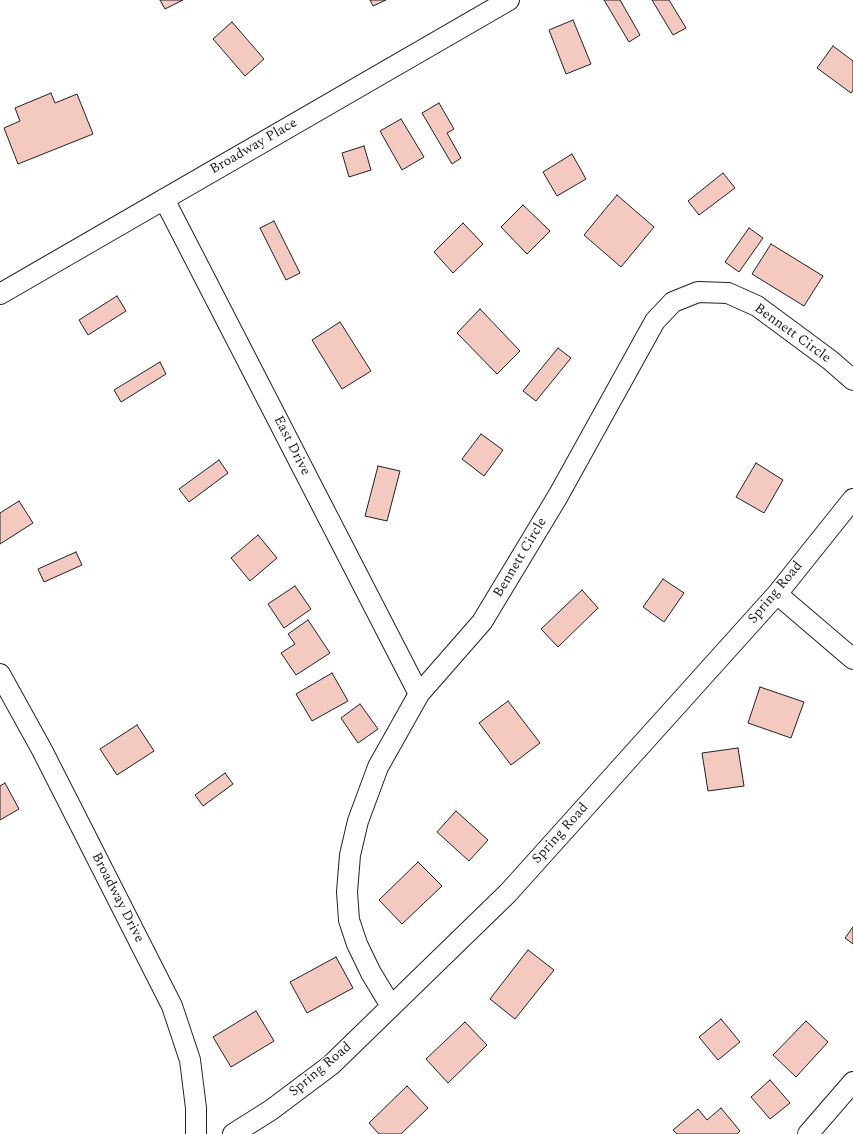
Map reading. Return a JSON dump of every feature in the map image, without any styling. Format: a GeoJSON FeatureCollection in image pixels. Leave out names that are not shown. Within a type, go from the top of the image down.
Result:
{"type":"FeatureCollection","features":[{"type":"Feature","properties":{"kind":"street","name":"Broadway Place"},"geometry":{"type":"LineString","coordinates":[[0,294],[509,0]]}},
{"type":"Feature","properties":{"kind":"street","name":"East Drive"},"geometry":{"type":"LineString","coordinates":[[164,199],[419,694]]}},
{"type":"Feature","properties":{"kind":"street","name":"Bennett Circle"},"geometry":{"type":"LineString","coordinates":[[391,1006],[371,973],[357,944],[349,920],[347,892],[350,855],[358,821],[378,767],[419,694],[482,622],[558,496],[655,321],[673,302],[698,292],[728,293],[757,306],[830,360],[853,380]]}},
{"type":"Feature","properties":{"kind":"street","name":"Spring Road"},"geometry":{"type":"LineString","coordinates":[[233,1134],[271,1110],[331,1065],[508,892],[777,594],[853,498]]}},
{"type":"Feature","properties":{"kind":"street"},"geometry":{"type":"LineString","coordinates":[[777,594],[853,659]]}},
{"type":"Feature","properties":{"kind":"street","name":"Broadway Drive"},"geometry":{"type":"LineString","coordinates":[[0,674],[42,750],[172,1006],[190,1060],[196,1108],[196,1134]]}},
{"type":"Feature","properties":{"kind":"street"},"geometry":{"type":"LineString","coordinates":[[808,1134],[853,1082]]}},
{"type":"Feature","properties":{"kind":"building"},"geometry":{"type":"Polygon","coordinates":[[[160,0],[183,0],[165,9],[160,0]]]}},
{"type":"Feature","properties":{"kind":"building"},"geometry":{"type":"Polygon","coordinates":[[[370,0],[386,0],[373,6],[370,0]]]}},
{"type":"Feature","properties":{"kind":"building"},"geometry":{"type":"Polygon","coordinates":[[[604,0],[620,0],[640,35],[629,42],[604,0]]]}},
{"type":"Feature","properties":{"kind":"building"},"geometry":{"type":"Polygon","coordinates":[[[652,0],[669,0],[686,28],[673,35],[652,0]]]}},
{"type":"Feature","properties":{"kind":"building"},"geometry":{"type":"Polygon","coordinates":[[[573,20],[591,64],[566,74],[549,30],[573,20]]]}},
{"type":"Feature","properties":{"kind":"building"},"geometry":{"type":"Polygon","coordinates":[[[232,22],[264,59],[245,76],[213,39],[232,22]]]}},
{"type":"Feature","properties":{"kind":"building"},"geometry":{"type":"Polygon","coordinates":[[[833,46],[853,61],[853,90],[851,93],[817,68],[833,46]]]}},
{"type":"Feature","properties":{"kind":"building"},"geometry":{"type":"Polygon","coordinates":[[[51,93],[55,103],[77,94],[93,134],[18,164],[4,128],[20,121],[15,108],[51,93]]]}},
{"type":"Feature","properties":{"kind":"building"},"geometry":{"type":"Polygon","coordinates":[[[439,103],[454,129],[447,133],[461,158],[452,164],[422,113],[439,103]]]}},
{"type":"Feature","properties":{"kind":"building"},"geometry":{"type":"Polygon","coordinates":[[[401,119],[424,157],[402,170],[380,131],[401,119]]]}},
{"type":"Feature","properties":{"kind":"building"},"geometry":{"type":"Polygon","coordinates":[[[364,146],[371,170],[349,177],[342,153],[364,146]]]}},
{"type":"Feature","properties":{"kind":"building"},"geometry":{"type":"Polygon","coordinates":[[[572,154],[586,179],[557,196],[543,172],[572,154]]]}},
{"type":"Feature","properties":{"kind":"building"},"geometry":{"type":"Polygon","coordinates":[[[723,173],[735,188],[699,215],[688,201],[723,173]]]}},
{"type":"Feature","properties":{"kind":"building"},"geometry":{"type":"Polygon","coordinates":[[[617,195],[654,227],[621,267],[584,235],[617,195]]]}},
{"type":"Feature","properties":{"kind":"building"},"geometry":{"type":"Polygon","coordinates":[[[523,205],[550,231],[527,254],[501,227],[523,205]]]}},
{"type":"Feature","properties":{"kind":"building"},"geometry":{"type":"Polygon","coordinates":[[[274,221],[300,273],[286,280],[260,228],[274,221]]]}},
{"type":"Feature","properties":{"kind":"building"},"geometry":{"type":"Polygon","coordinates":[[[463,223],[483,244],[453,273],[434,252],[463,223]]]}},
{"type":"Feature","properties":{"kind":"building"},"geometry":{"type":"Polygon","coordinates":[[[749,228],[763,238],[739,272],[725,262],[749,228]]]}},
{"type":"Feature","properties":{"kind":"building"},"geometry":{"type":"Polygon","coordinates":[[[771,244],[823,276],[804,306],[752,274],[771,244]]]}},
{"type":"Feature","properties":{"kind":"building"},"geometry":{"type":"Polygon","coordinates":[[[117,296],[126,311],[88,335],[79,320],[117,296]]]}},
{"type":"Feature","properties":{"kind":"building"},"geometry":{"type":"Polygon","coordinates":[[[480,309],[520,351],[497,374],[457,333],[480,309]]]}},
{"type":"Feature","properties":{"kind":"building"},"geometry":{"type":"Polygon","coordinates":[[[340,322],[371,371],[342,389],[312,340],[340,322]]]}},
{"type":"Feature","properties":{"kind":"building"},"geometry":{"type":"Polygon","coordinates":[[[558,348],[571,358],[536,401],[523,391],[558,348]]]}},
{"type":"Feature","properties":{"kind":"building"},"geometry":{"type":"Polygon","coordinates":[[[160,362],[166,374],[121,402],[114,390],[160,362]]]}},
{"type":"Feature","properties":{"kind":"building"},"geometry":{"type":"Polygon","coordinates":[[[481,434],[503,450],[484,476],[462,459],[481,434]]]}},
{"type":"Feature","properties":{"kind":"building"},"geometry":{"type":"Polygon","coordinates":[[[219,460],[228,473],[189,502],[179,489],[219,460]]]}},
{"type":"Feature","properties":{"kind":"building"},"geometry":{"type":"Polygon","coordinates":[[[756,463],[783,480],[764,513],[736,497],[756,463]]]}},
{"type":"Feature","properties":{"kind":"building"},"geometry":{"type":"Polygon","coordinates":[[[378,466],[400,471],[387,521],[365,516],[378,466]]]}},
{"type":"Feature","properties":{"kind":"building"},"geometry":{"type":"Polygon","coordinates":[[[19,501],[33,523],[0,544],[0,513],[19,501]]]}},
{"type":"Feature","properties":{"kind":"building"},"geometry":{"type":"Polygon","coordinates":[[[258,535],[277,558],[250,581],[231,558],[258,535]]]}},
{"type":"Feature","properties":{"kind":"building"},"geometry":{"type":"Polygon","coordinates":[[[76,552],[82,565],[44,582],[38,569],[76,552]]]}},
{"type":"Feature","properties":{"kind":"building"},"geometry":{"type":"Polygon","coordinates":[[[663,579],[684,593],[664,622],[643,607],[663,579]]]}},
{"type":"Feature","properties":{"kind":"building"},"geometry":{"type":"Polygon","coordinates":[[[295,586],[311,609],[284,628],[268,604],[295,586]]]}},
{"type":"Feature","properties":{"kind":"building"},"geometry":{"type":"Polygon","coordinates":[[[582,590],[598,608],[558,647],[541,629],[582,590]]]}},
{"type":"Feature","properties":{"kind":"building"},"geometry":{"type":"Polygon","coordinates":[[[308,620],[330,653],[296,675],[281,653],[295,644],[288,634],[308,620]]]}},
{"type":"Feature","properties":{"kind":"building"},"geometry":{"type":"Polygon","coordinates":[[[332,673],[348,701],[312,721],[296,694],[332,673]]]}},
{"type":"Feature","properties":{"kind":"building"},"geometry":{"type":"Polygon","coordinates":[[[760,687],[804,702],[791,738],[748,723],[760,687]]]}},
{"type":"Feature","properties":{"kind":"building"},"geometry":{"type":"Polygon","coordinates":[[[508,701],[540,743],[511,765],[479,723],[508,701]]]}},
{"type":"Feature","properties":{"kind":"building"},"geometry":{"type":"Polygon","coordinates":[[[360,704],[378,729],[358,743],[341,718],[360,704]]]}},
{"type":"Feature","properties":{"kind":"building"},"geometry":{"type":"Polygon","coordinates":[[[137,725],[154,751],[117,775],[100,749],[137,725]]]}},
{"type":"Feature","properties":{"kind":"building"},"geometry":{"type":"Polygon","coordinates":[[[738,748],[744,786],[708,791],[702,753],[738,748]]]}},
{"type":"Feature","properties":{"kind":"building"},"geometry":{"type":"Polygon","coordinates":[[[225,773],[233,784],[203,806],[195,795],[225,773]]]}},
{"type":"Feature","properties":{"kind":"building"},"geometry":{"type":"Polygon","coordinates":[[[5,783],[19,809],[0,820],[0,786],[5,783]]]}},
{"type":"Feature","properties":{"kind":"building"},"geometry":{"type":"Polygon","coordinates":[[[456,811],[488,840],[469,861],[437,832],[456,811]]]}},
{"type":"Feature","properties":{"kind":"building"},"geometry":{"type":"Polygon","coordinates":[[[418,862],[442,886],[402,924],[379,900],[418,862]]]}},
{"type":"Feature","properties":{"kind":"building"},"geometry":{"type":"Polygon","coordinates":[[[853,927],[853,944],[845,938],[853,927]]]}},
{"type":"Feature","properties":{"kind":"building"},"geometry":{"type":"Polygon","coordinates":[[[528,950],[554,970],[515,1019],[490,999],[528,950]]]}},
{"type":"Feature","properties":{"kind":"building"},"geometry":{"type":"Polygon","coordinates":[[[336,957],[353,988],[307,1013],[290,982],[336,957]]]}},
{"type":"Feature","properties":{"kind":"building"},"geometry":{"type":"Polygon","coordinates":[[[256,1011],[274,1041],[231,1067],[213,1037],[256,1011]]]}},
{"type":"Feature","properties":{"kind":"building"},"geometry":{"type":"Polygon","coordinates":[[[721,1019],[740,1042],[718,1060],[699,1037],[721,1019]]]}},
{"type":"Feature","properties":{"kind":"building"},"geometry":{"type":"Polygon","coordinates":[[[806,1021],[828,1042],[796,1077],[773,1055],[806,1021]]]}},
{"type":"Feature","properties":{"kind":"building"},"geometry":{"type":"Polygon","coordinates":[[[465,1022],[487,1045],[448,1083],[426,1059],[465,1022]]]}},
{"type":"Feature","properties":{"kind":"building"},"geometry":{"type":"Polygon","coordinates":[[[770,1080],[790,1103],[770,1119],[751,1097],[770,1080]]]}},
{"type":"Feature","properties":{"kind":"building"},"geometry":{"type":"Polygon","coordinates":[[[407,1086],[428,1108],[401,1134],[379,1134],[369,1123],[407,1086]]]}},
{"type":"Feature","properties":{"kind":"building"},"geometry":{"type":"Polygon","coordinates":[[[721,1108],[740,1131],[737,1134],[677,1134],[673,1130],[698,1109],[707,1120],[721,1108]]]}}]}
